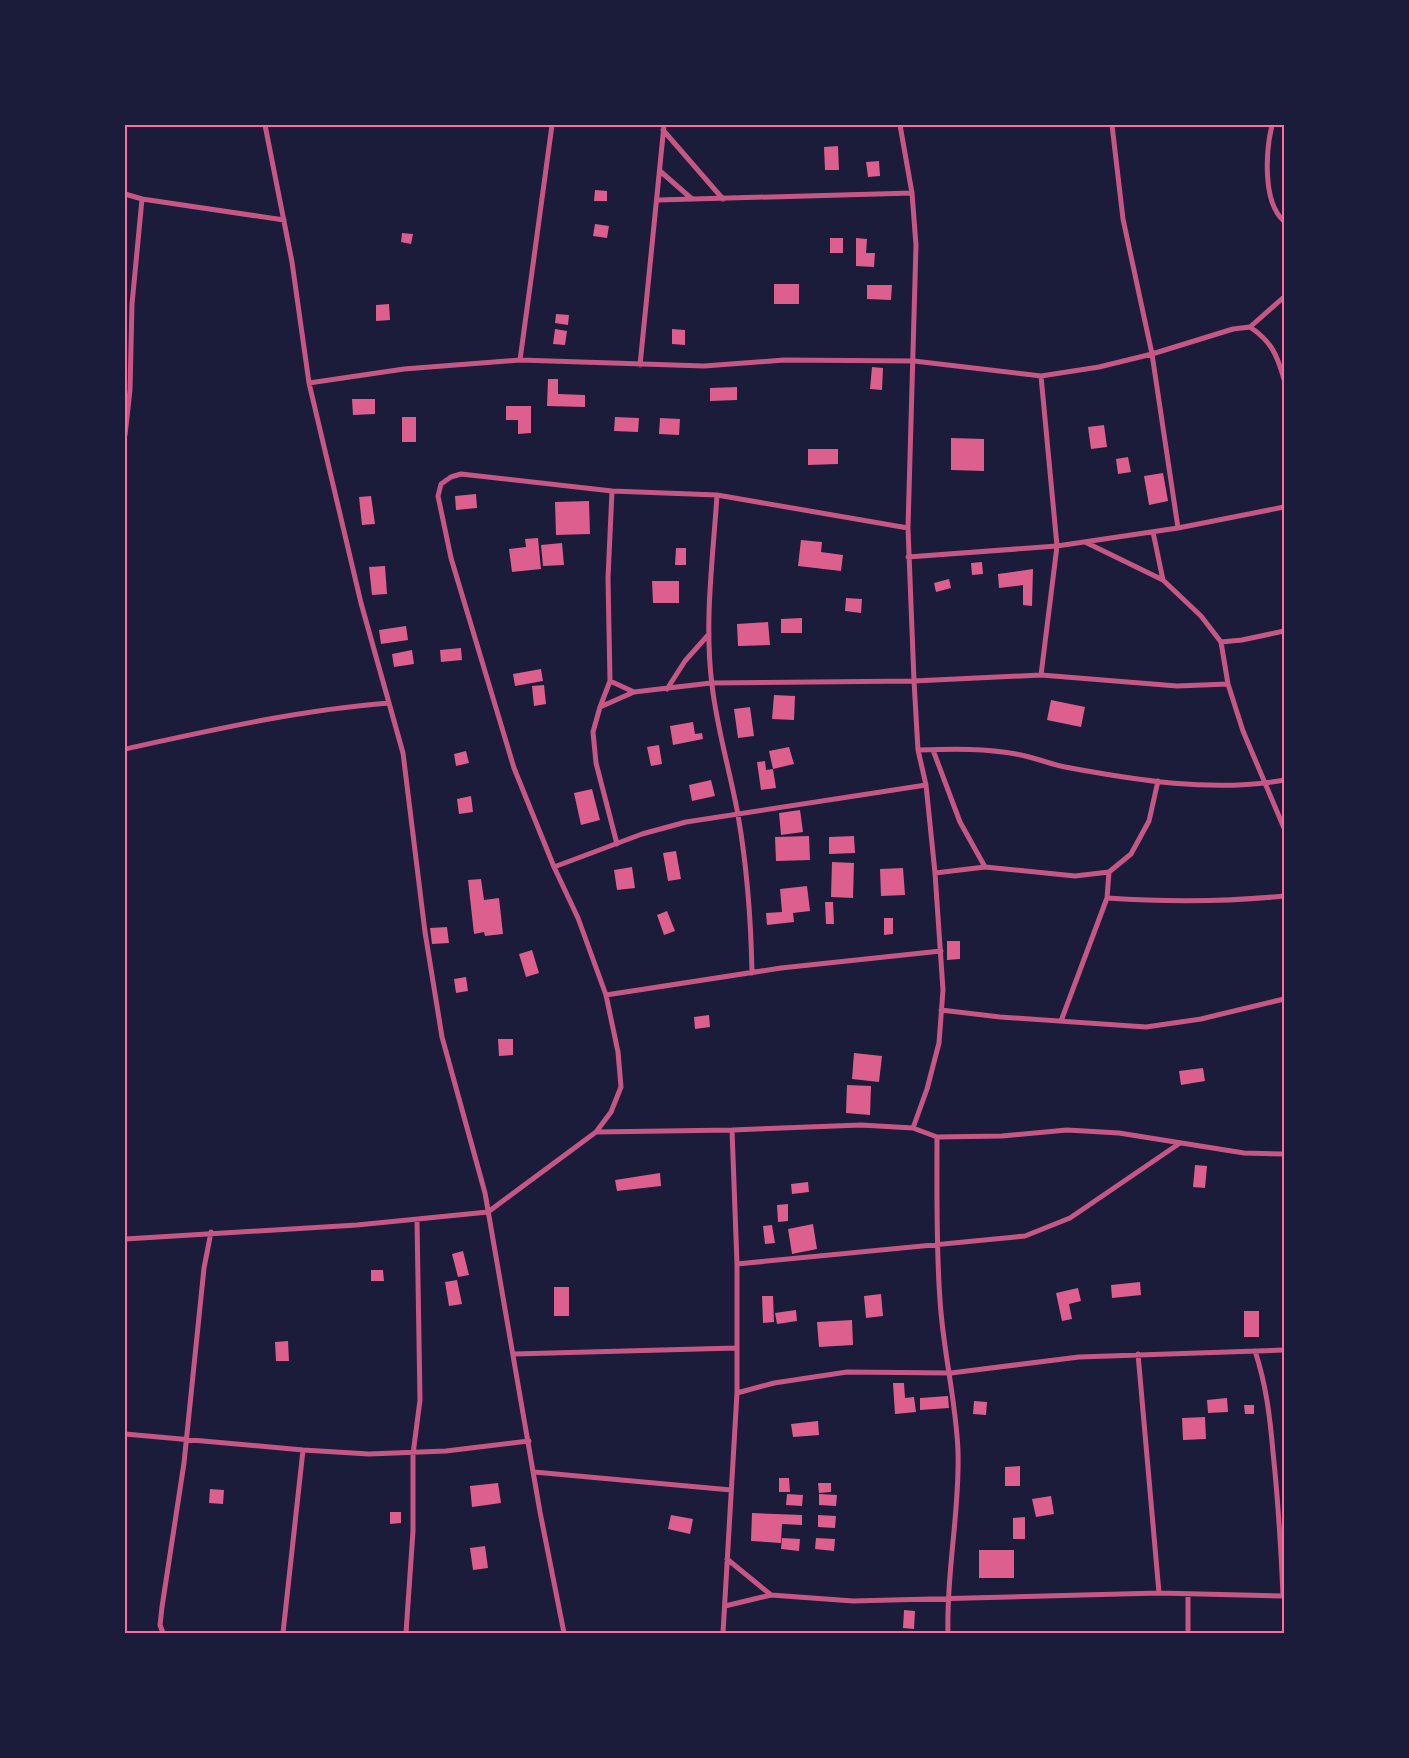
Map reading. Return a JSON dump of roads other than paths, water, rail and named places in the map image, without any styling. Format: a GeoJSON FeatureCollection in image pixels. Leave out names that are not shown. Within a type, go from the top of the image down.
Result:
{"type":"FeatureCollection","features":[{"type":"Feature","properties":{"kind":"street"},"geometry":{"type":"LineString","coordinates":[[265,125],[284,220],[309,383],[361,603],[403,753],[425,932],[442,1037],[485,1192],[564,1633]]}},
{"type":"Feature","properties":{"kind":"street"},"geometry":{"type":"LineString","coordinates":[[520,360],[552,125]]}},
{"type":"Feature","properties":{"kind":"street"},"geometry":{"type":"LineString","coordinates":[[900,125],[912,193],[916,245],[908,528],[914,681],[918,750],[926,785],[935,873],[943,990],[939,1043],[927,1089],[913,1128]]}},
{"type":"Feature","properties":{"kind":"street"},"geometry":{"type":"LineString","coordinates":[[1112,125],[1123,218],[1152,354],[1178,528]]}},
{"type":"Feature","properties":{"kind":"street"},"geometry":{"type":"LineString","coordinates":[[1272,125],[1267,146],[1269,185],[1274,207],[1284,221]]}},
{"type":"Feature","properties":{"kind":"street"},"geometry":{"type":"LineString","coordinates":[[640,365],[664,128]]}},
{"type":"Feature","properties":{"kind":"street"},"geometry":{"type":"LineString","coordinates":[[664,128],[723,199]]}},
{"type":"Feature","properties":{"kind":"street"},"geometry":{"type":"LineString","coordinates":[[660,172],[692,200]]}},
{"type":"Feature","properties":{"kind":"street"},"geometry":{"type":"LineString","coordinates":[[658,200],[912,193]]}},
{"type":"Feature","properties":{"kind":"street"},"geometry":{"type":"LineString","coordinates":[[125,194],[142,199],[284,220]]}},
{"type":"Feature","properties":{"kind":"street"},"geometry":{"type":"LineString","coordinates":[[125,435],[132,304],[142,199]]}},
{"type":"Feature","properties":{"kind":"street"},"geometry":{"type":"LineString","coordinates":[[309,383],[404,369],[520,360],[704,366],[784,360],[914,361],[1041,376],[1099,367],[1152,354],[1233,329],[1250,327],[1284,297]]}},
{"type":"Feature","properties":{"kind":"street"},"geometry":{"type":"LineString","coordinates":[[1250,327],[1265,338],[1278,357],[1284,379]]}},
{"type":"Feature","properties":{"kind":"street"},"geometry":{"type":"LineString","coordinates":[[1041,376],[1057,546],[1041,675]]}},
{"type":"Feature","properties":{"kind":"street"},"geometry":{"type":"LineString","coordinates":[[125,1239],[417,1220],[488,1212],[596,1132],[611,1112],[621,1087],[618,1052],[606,995],[578,918],[554,867],[514,768],[451,558],[438,496],[441,484],[451,477],[461,474],[612,491],[717,495],[908,528]]}},
{"type":"Feature","properties":{"kind":"street"},"geometry":{"type":"LineString","coordinates":[[612,491],[608,578],[610,681],[593,732],[596,763],[617,844]]}},
{"type":"Feature","properties":{"kind":"street"},"geometry":{"type":"LineString","coordinates":[[717,495],[709,634],[711,683],[718,727],[738,814],[748,879],[752,973]]}},
{"type":"Feature","properties":{"kind":"street"},"geometry":{"type":"LineString","coordinates":[[908,557],[1057,546],[1178,528],[1284,507]]}},
{"type":"Feature","properties":{"kind":"street"},"geometry":{"type":"LineString","coordinates":[[1153,532],[1163,580]]}},
{"type":"Feature","properties":{"kind":"street"},"geometry":{"type":"LineString","coordinates":[[1084,542],[1163,580],[1201,616],[1221,642],[1228,684],[1244,731],[1284,828]]}},
{"type":"Feature","properties":{"kind":"street"},"geometry":{"type":"LineString","coordinates":[[1221,642],[1242,640],[1284,631]]}},
{"type":"Feature","properties":{"kind":"street"},"geometry":{"type":"LineString","coordinates":[[667,688],[685,661],[709,634]]}},
{"type":"Feature","properties":{"kind":"street"},"geometry":{"type":"LineString","coordinates":[[600,707],[634,692],[711,683],[914,681],[1041,675],[1177,686],[1228,684]]}},
{"type":"Feature","properties":{"kind":"street"},"geometry":{"type":"LineString","coordinates":[[610,681],[634,692]]}},
{"type":"Feature","properties":{"kind":"street"},"geometry":{"type":"LineString","coordinates":[[125,750],[258,720],[322,709],[389,702]]}},
{"type":"Feature","properties":{"kind":"street"},"geometry":{"type":"LineString","coordinates":[[918,750],[986,751],[1020,755],[1063,767],[1158,781],[1212,784],[1265,783],[1284,780]]}},
{"type":"Feature","properties":{"kind":"street"},"geometry":{"type":"LineString","coordinates":[[933,750],[960,822],[986,867]]}},
{"type":"Feature","properties":{"kind":"street"},"geometry":{"type":"LineString","coordinates":[[935,873],[986,867],[1075,876],[1109,872],[1132,854],[1150,821],[1158,781]]}},
{"type":"Feature","properties":{"kind":"street"},"geometry":{"type":"LineString","coordinates":[[554,867],[686,822],[926,785]]}},
{"type":"Feature","properties":{"kind":"street"},"geometry":{"type":"LineString","coordinates":[[1061,1021],[1107,898],[1109,872]]}},
{"type":"Feature","properties":{"kind":"street"},"geometry":{"type":"LineString","coordinates":[[1107,898],[1166,902],[1236,900],[1284,896]]}},
{"type":"Feature","properties":{"kind":"street"},"geometry":{"type":"LineString","coordinates":[[606,995],[752,973],[941,951]]}},
{"type":"Feature","properties":{"kind":"street"},"geometry":{"type":"LineString","coordinates":[[941,1010],[1061,1021],[1146,1026],[1201,1019],[1284,999]]}},
{"type":"Feature","properties":{"kind":"street"},"geometry":{"type":"LineString","coordinates":[[596,1132],[732,1130],[861,1125],[913,1128],[937,1137],[1002,1136],[1067,1130],[1119,1133],[1244,1153],[1284,1154]]}},
{"type":"Feature","properties":{"kind":"street"},"geometry":{"type":"LineString","coordinates":[[724,1633],[737,1392],[737,1264],[732,1130]]}},
{"type":"Feature","properties":{"kind":"street"},"geometry":{"type":"LineString","coordinates":[[937,1137],[940,1301],[951,1373],[958,1451],[955,1532],[947,1598],[948,1633]]}},
{"type":"Feature","properties":{"kind":"street"},"geometry":{"type":"LineString","coordinates":[[737,1264],[1025,1236],[1070,1218],[1180,1142]]}},
{"type":"Feature","properties":{"kind":"street"},"geometry":{"type":"LineString","coordinates":[[406,1633],[413,1532],[413,1454],[420,1400],[417,1220]]}},
{"type":"Feature","properties":{"kind":"street"},"geometry":{"type":"LineString","coordinates":[[163,1633],[160,1625],[162,1607],[187,1441],[204,1268],[211,1232]]}},
{"type":"Feature","properties":{"kind":"street"},"geometry":{"type":"LineString","coordinates":[[514,1354],[736,1348]]}},
{"type":"Feature","properties":{"kind":"street"},"geometry":{"type":"LineString","coordinates":[[737,1392],[783,1382],[848,1372],[951,1373],[1079,1356],[1284,1350]]}},
{"type":"Feature","properties":{"kind":"street"},"geometry":{"type":"LineString","coordinates":[[725,1606],[770,1596],[853,1601],[1159,1593],[1284,1596],[1280,1524],[1269,1414],[1262,1373],[1255,1351]]}},
{"type":"Feature","properties":{"kind":"street"},"geometry":{"type":"LineString","coordinates":[[1138,1354],[1159,1593]]}},
{"type":"Feature","properties":{"kind":"street"},"geometry":{"type":"LineString","coordinates":[[125,1434],[302,1450],[413,1454],[529,1441]]}},
{"type":"Feature","properties":{"kind":"street"},"geometry":{"type":"LineString","coordinates":[[283,1633],[302,1450]]}},
{"type":"Feature","properties":{"kind":"street"},"geometry":{"type":"LineString","coordinates":[[534,1472],[731,1490]]}},
{"type":"Feature","properties":{"kind":"street"},"geometry":{"type":"LineString","coordinates":[[728,1559],[770,1596]]}},
{"type":"Feature","properties":{"kind":"street"},"geometry":{"type":"LineString","coordinates":[[1188,1594],[1188,1633]]}}]}
